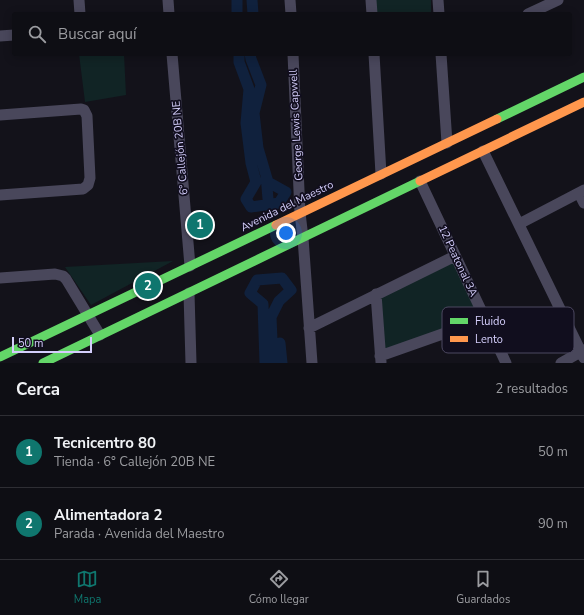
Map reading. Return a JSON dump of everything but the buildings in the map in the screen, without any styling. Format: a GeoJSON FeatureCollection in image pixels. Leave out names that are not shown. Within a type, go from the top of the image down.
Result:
{"type":"FeatureCollection","features":[{"type":"Feature","properties":{"kind":"street"},"geometry":{"type":"LineString","coordinates":[[79,0],[80,12]]}},
{"type":"Feature","properties":{"kind":"street"},"geometry":{"type":"LineString","coordinates":[[168,0],[169,12]]}},
{"type":"Feature","properties":{"kind":"street"},"geometry":{"type":"LineString","coordinates":[[290,0],[291,12]]}},
{"type":"Feature","properties":{"kind":"street"},"geometry":{"type":"LineString","coordinates":[[371,0],[372,12]]}},
{"type":"Feature","properties":{"kind":"street"},"geometry":{"type":"LineString","coordinates":[[438,0],[439,12]]}},
{"type":"Feature","properties":{"kind":"street"},"geometry":{"type":"LineString","coordinates":[[532,12],[558,0]]}},
{"type":"Feature","properties":{"kind":"street"},"geometry":{"type":"LineString","coordinates":[[0,36],[12,35]]}},
{"type":"Feature","properties":{"kind":"street","name":"6° Callejón 20B NE"},"geometry":{"type":"LineString","coordinates":[[172,56],[190,266]]}},
{"type":"Feature","properties":{"kind":"street","name":"George Lewis Capwell"},"geometry":{"type":"LineString","coordinates":[[293,56],[300,213],[312,363]]}},
{"type":"Feature","properties":{"kind":"street"},"geometry":{"type":"LineString","coordinates":[[374,56],[381,174]]}},
{"type":"Feature","properties":{"kind":"street"},"geometry":{"type":"LineString","coordinates":[[441,56],[447,143]]}},
{"type":"Feature","properties":{"kind":"street","name":"Avenida del Maestro"},"geometry":{"type":"LineString","coordinates":[[43,363],[189,293],[239,255],[250,237],[584,77]]}},
{"type":"Feature","properties":{"kind":"street","name":"Avenida del Maestro"},"geometry":{"type":"LineString","coordinates":[[0,357],[190,266],[303,238],[584,102]]}},
{"type":"Feature","properties":{"kind":"street"},"geometry":{"type":"LineString","coordinates":[[0,115],[84,110],[87,116],[90,178],[88,184],[83,189],[0,194]]}},
{"type":"Feature","properties":{"kind":"street"},"geometry":{"type":"LineString","coordinates":[[483,151],[560,307]]}},
{"type":"Feature","properties":{"kind":"street","name":"12 Peatonal 3A"},"geometry":{"type":"LineString","coordinates":[[420,182],[479,307]]}},
{"type":"Feature","properties":{"kind":"street"},"geometry":{"type":"LineString","coordinates":[[519,224],[581,191],[584,203]]}},
{"type":"Feature","properties":{"kind":"street"},"geometry":{"type":"LineString","coordinates":[[309,328],[455,256]]}},
{"type":"Feature","properties":{"kind":"street"},"geometry":{"type":"LineString","coordinates":[[0,278],[55,274],[63,276],[100,335]]}},
{"type":"Feature","properties":{"kind":"street"},"geometry":{"type":"LineString","coordinates":[[189,293],[191,363]]}},
{"type":"Feature","properties":{"kind":"street"},"geometry":{"type":"LineString","coordinates":[[376,294],[381,359],[442,336]]}},
{"type":"Feature","properties":{"kind":"street"},"geometry":{"type":"LineString","coordinates":[[561,363],[583,353],[574,335]]}},
{"type":"Feature","properties":{"kind":"street","name":"12 Peatonal 3A"},"geometry":{"type":"LineString","coordinates":[[501,353],[506,363]]}},
{"type":"Feature","properties":{"kind":"green space"},"geometry":{"type":"Polygon","coordinates":[[[375,0],[431,0],[431,12],[376,12],[375,0]]]}},
{"type":"Feature","properties":{"kind":"green space"},"geometry":{"type":"Polygon","coordinates":[[[79,56],[124,56],[126,95],[85,102],[79,56]]]}},
{"type":"Feature","properties":{"kind":"green space"},"geometry":{"type":"Polygon","coordinates":[[[455,256],[479,307],[442,307],[442,334],[380,356],[376,294],[455,256]]]}},
{"type":"Feature","properties":{"kind":"green space"},"geometry":{"type":"Polygon","coordinates":[[[173,261],[91,305],[65,267],[173,261]]]}},
{"type":"Feature","properties":{"kind":"waterway"},"geometry":{"type":"LineString","coordinates":[[237,0],[237,12]]}},
{"type":"Feature","properties":{"kind":"waterway"},"geometry":{"type":"LineString","coordinates":[[252,0],[253,12]]}},
{"type":"Feature","properties":{"kind":"waterway"},"geometry":{"type":"LineString","coordinates":[[239,56],[239,62],[249,89],[246,123],[251,163],[256,182],[246,199],[251,207],[279,203],[286,192],[268,182],[258,148],[254,113],[261,85],[250,56]]}},
{"type":"Feature","properties":{"kind":"waterway"},"geometry":{"type":"LineString","coordinates":[[266,175],[268,199]]}},
{"type":"Feature","properties":{"kind":"waterway"},"geometry":{"type":"LineString","coordinates":[[265,363],[263,304],[250,293],[257,280],[282,278],[291,290],[279,301],[271,317],[273,363]]}},
{"type":"Feature","properties":{"kind":"waterway"},"geometry":{"type":"LineString","coordinates":[[280,343],[282,363]]}},
{"type":"Feature","properties":{"kind":"traffic: fast"},"geometry":{"type":"LineString","coordinates":[[497,119],[584,77]]}},
{"type":"Feature","properties":{"kind":"traffic: fast"},"geometry":{"type":"LineString","coordinates":[[43,363],[420,181]]}},
{"type":"Feature","properties":{"kind":"traffic: fast"},"geometry":{"type":"LineString","coordinates":[[0,357],[276,225]]}},
{"type":"Feature","properties":{"kind":"traffic: slow"},"geometry":{"type":"LineString","coordinates":[[420,181],[584,102]]}},
{"type":"Feature","properties":{"kind":"traffic: slow"},"geometry":{"type":"LineString","coordinates":[[276,225],[497,119]]}},
{"type":"Feature","properties":{"kind":"place","name":"Tecnicentro 80"},"geometry":{"type":"Point","coordinates":[200,225]}},
{"type":"Feature","properties":{"kind":"place","name":"Alimentadora 2"},"geometry":{"type":"Point","coordinates":[148,286]}}]}
